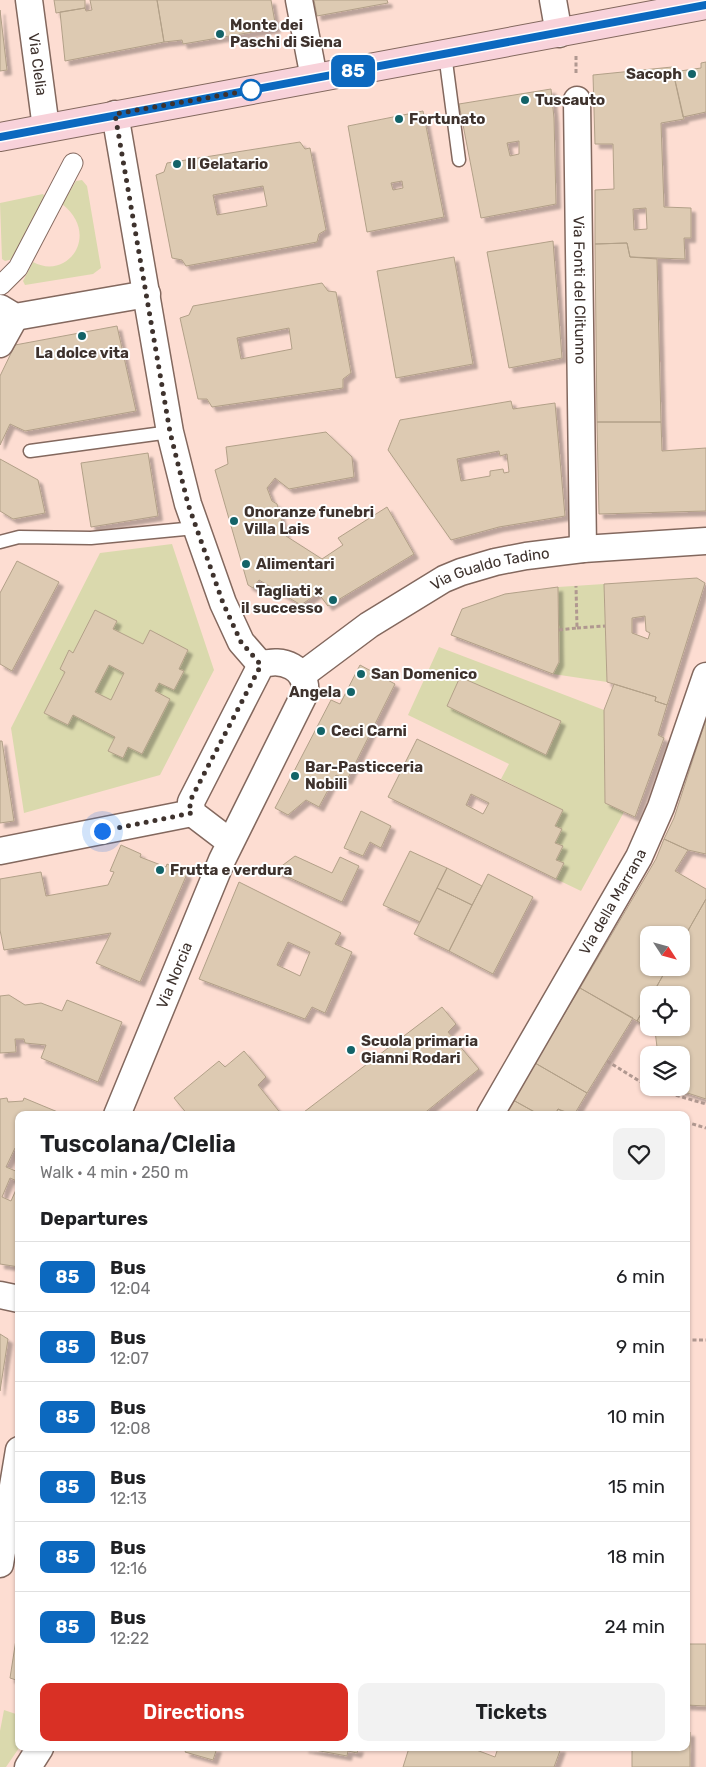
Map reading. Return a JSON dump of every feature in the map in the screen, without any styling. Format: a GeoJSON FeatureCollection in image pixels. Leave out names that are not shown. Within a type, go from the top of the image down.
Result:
{"type":"FeatureCollection","features":[{"type":"Feature","properties":{"kind":"main road"},"geometry":{"type":"LineString","coordinates":[[0,137],[706,5]]}},
{"type":"Feature","properties":{"kind":"street","name":"Via Clelia"},"geometry":{"type":"LineString","coordinates":[[29,0],[46,128]]}},
{"type":"Feature","properties":{"kind":"street"},"geometry":{"type":"LineString","coordinates":[[299,0],[314,78]]}},
{"type":"Feature","properties":{"kind":"street"},"geometry":{"type":"LineString","coordinates":[[553,0],[567,32]]}},
{"type":"Feature","properties":{"kind":"street","name":"Via Fonti del Clitunno"},"geometry":{"type":"LineString","coordinates":[[577,100],[583,549]]}},
{"type":"Feature","properties":{"kind":"street"},"geometry":{"type":"LineString","coordinates":[[115,114],[170,432],[179,472],[196,528],[237,634],[248,651],[261,665]]}},
{"type":"Feature","properties":{"kind":"street"},"geometry":{"type":"LineString","coordinates":[[0,344],[5,304],[18,268],[73,163]]}},
{"type":"Feature","properties":{"kind":"street"},"geometry":{"type":"LineString","coordinates":[[5,304],[147,294]]}},
{"type":"Feature","properties":{"kind":"street","name":"Via Gualdo Tadino"},"geometry":{"type":"LineString","coordinates":[[302,675],[369,625],[444,579],[511,558],[583,549],[706,541]]}},
{"type":"Feature","properties":{"kind":"street"},"geometry":{"type":"LineString","coordinates":[[232,838],[192,813],[190,806],[192,797],[261,665],[277,661],[293,667],[302,675]]}},
{"type":"Feature","properties":{"kind":"street","name":"Via Norcia"},"geometry":{"type":"LineString","coordinates":[[119,1111],[232,838],[305,693],[305,680],[302,675]]}},
{"type":"Feature","properties":{"kind":"street","name":"Via della Marrana"},"geometry":{"type":"LineString","coordinates":[[492,1111],[639,858],[661,807],[706,676]]}},
{"type":"Feature","properties":{"kind":"street"},"geometry":{"type":"LineString","coordinates":[[0,851],[192,813]]}},
{"type":"Feature","properties":{"kind":"street"},"geometry":{"type":"LineString","coordinates":[[0,1295],[15,1298]]}},
{"type":"Feature","properties":{"kind":"street"},"geometry":{"type":"LineString","coordinates":[[0,1564],[15,1474]]}},
{"type":"Feature","properties":{"kind":"street"},"geometry":{"type":"LineString","coordinates":[[28,1767],[38,1751]]}},
{"type":"Feature","properties":{"kind":"lane"},"geometry":{"type":"LineString","coordinates":[[445,54],[459,160]]}},
{"type":"Feature","properties":{"kind":"lane"},"geometry":{"type":"LineString","coordinates":[[30,451],[170,432]]}},
{"type":"Feature","properties":{"kind":"lane"},"geometry":{"type":"LineString","coordinates":[[0,542],[19,537],[91,538],[196,528]]}},
{"type":"Feature","properties":{"kind":"path"},"geometry":{"type":"LineString","coordinates":[[567,32],[577,100]]}},
{"type":"Feature","properties":{"kind":"path"},"geometry":{"type":"LineString","coordinates":[[576,586],[577,628]]}},
{"type":"Feature","properties":{"kind":"path"},"geometry":{"type":"LineString","coordinates":[[559,630],[605,626]]}},
{"type":"Feature","properties":{"kind":"path"},"geometry":{"type":"LineString","coordinates":[[607,1061],[640,1081]]}},
{"type":"Feature","properties":{"kind":"path"},"geometry":{"type":"LineString","coordinates":[[680,1096],[706,1104]]}},
{"type":"Feature","properties":{"kind":"path"},"geometry":{"type":"LineString","coordinates":[[690,1123],[706,1128]]}},
{"type":"Feature","properties":{"kind":"path"},"geometry":{"type":"LineString","coordinates":[[690,1340],[706,1340]]}},
{"type":"Feature","properties":{"kind":"green space"},"geometry":{"type":"Polygon","coordinates":[[[82,180],[87,186],[101,268],[93,274],[25,285],[23,281],[33,262],[46,266],[58,265],[68,260],[75,251],[79,241],[79,228],[73,216],[62,204],[76,181],[82,180]]]}},
{"type":"Feature","properties":{"kind":"green space"},"geometry":{"type":"Polygon","coordinates":[[[43,194],[45,197],[13,259],[5,261],[2,259],[0,203],[43,194]]]}},
{"type":"Feature","properties":{"kind":"green space"},"geometry":{"type":"Polygon","coordinates":[[[172,544],[214,670],[160,775],[24,813],[11,728],[100,553],[172,544]]]}},
{"type":"Feature","properties":{"kind":"green space"},"geometry":{"type":"Polygon","coordinates":[[[604,584],[607,682],[553,674],[559,662],[558,587],[604,584]]]}},
{"type":"Feature","properties":{"kind":"green space"},"geometry":{"type":"Polygon","coordinates":[[[439,647],[604,710],[605,803],[624,812],[581,891],[556,879],[564,863],[556,860],[563,847],[555,843],[562,829],[555,826],[562,810],[501,779],[509,764],[408,715],[439,647]]]}},
{"type":"Feature","properties":{"kind":"green space"},"geometry":{"type":"Polygon","coordinates":[[[4,1710],[15,1714],[15,1751],[17,1751],[6,1767],[0,1767],[0,1731],[4,1710]]]}},
{"type":"Feature","properties":{"kind":"building"},"geometry":{"type":"Polygon","coordinates":[[[54,0],[85,0],[85,8],[56,13],[54,0]]]}},
{"type":"Feature","properties":{"kind":"building"},"geometry":{"type":"Polygon","coordinates":[[[90,0],[157,0],[164,42],[65,61],[60,12],[85,8],[86,11],[92,10],[90,0]]]}},
{"type":"Feature","properties":{"kind":"building"},"geometry":{"type":"Polygon","coordinates":[[[157,0],[271,0],[276,28],[183,44],[182,40],[164,42],[157,0]]]}},
{"type":"Feature","properties":{"kind":"building"},"geometry":{"type":"Polygon","coordinates":[[[314,0],[387,0],[388,3],[317,16],[314,0]]]}},
{"type":"Feature","properties":{"kind":"building"},"geometry":{"type":"Polygon","coordinates":[[[0,10],[7,70],[0,71],[0,10]]]}},
{"type":"Feature","properties":{"kind":"building"},"geometry":{"type":"Polygon","coordinates":[[[706,62],[706,112],[683,117],[673,72],[701,68],[701,63],[706,62]]]}},
{"type":"Feature","properties":{"kind":"building"},"geometry":{"type":"Polygon","coordinates":[[[672,67],[684,119],[661,123],[664,207],[691,208],[691,238],[684,238],[685,259],[630,257],[627,243],[595,244],[595,190],[614,189],[613,144],[595,144],[593,75],[672,67]],[[646,208],[633,209],[634,230],[647,229],[646,208]]]}},
{"type":"Feature","properties":{"kind":"building"},"geometry":{"type":"Polygon","coordinates":[[[551,89],[554,118],[556,204],[481,218],[459,104],[551,89]],[[519,141],[507,143],[510,156],[519,154],[519,141]]]}},
{"type":"Feature","properties":{"kind":"building"},"geometry":{"type":"Polygon","coordinates":[[[423,111],[444,217],[367,232],[348,126],[423,111]],[[402,181],[391,183],[393,190],[403,188],[402,181]]]}},
{"type":"Feature","properties":{"kind":"building"},"geometry":{"type":"Polygon","coordinates":[[[300,142],[305,149],[310,148],[326,230],[319,234],[317,242],[186,266],[182,260],[172,258],[156,175],[164,172],[167,163],[300,142]],[[263,186],[213,195],[217,215],[267,206],[263,186]]]}},
{"type":"Feature","properties":{"kind":"building"},"geometry":{"type":"Polygon","coordinates":[[[553,241],[562,358],[509,368],[487,252],[553,241]]]}},
{"type":"Feature","properties":{"kind":"building"},"geometry":{"type":"Polygon","coordinates":[[[627,243],[630,257],[657,259],[661,422],[597,422],[595,244],[627,243]]]}},
{"type":"Feature","properties":{"kind":"building"},"geometry":{"type":"Polygon","coordinates":[[[454,257],[473,364],[396,378],[377,271],[454,257]]]}},
{"type":"Feature","properties":{"kind":"building"},"geometry":{"type":"Polygon","coordinates":[[[322,283],[328,291],[336,292],[351,373],[343,379],[343,388],[212,407],[207,399],[198,399],[180,318],[189,315],[193,306],[322,283]],[[289,328],[237,338],[241,359],[292,349],[289,328]]]}},
{"type":"Feature","properties":{"kind":"building"},"geometry":{"type":"Polygon","coordinates":[[[117,326],[136,411],[25,431],[10,424],[0,445],[0,376],[15,345],[117,326]]]}},
{"type":"Feature","properties":{"kind":"building"},"geometry":{"type":"Polygon","coordinates":[[[511,401],[513,409],[555,403],[565,516],[499,527],[451,540],[388,450],[400,420],[511,401]],[[499,451],[457,459],[461,481],[490,476],[490,471],[503,469],[504,473],[509,472],[507,454],[500,456],[499,451]]]}},
{"type":"Feature","properties":{"kind":"building"},"geometry":{"type":"Polygon","coordinates":[[[597,422],[661,422],[662,451],[706,448],[706,511],[599,514],[597,422]]]}},
{"type":"Feature","properties":{"kind":"building"},"geometry":{"type":"Polygon","coordinates":[[[326,432],[352,457],[354,477],[289,489],[275,478],[267,488],[272,501],[277,504],[286,536],[322,559],[343,545],[338,538],[387,507],[414,554],[328,606],[318,593],[301,605],[259,580],[253,588],[248,585],[215,470],[228,464],[226,447],[326,432]]]}},
{"type":"Feature","properties":{"kind":"building"},"geometry":{"type":"Polygon","coordinates":[[[148,453],[158,516],[91,527],[81,463],[148,453]]]}},
{"type":"Feature","properties":{"kind":"building"},"geometry":{"type":"Polygon","coordinates":[[[0,459],[38,480],[45,513],[13,519],[0,511],[0,459]]]}},
{"type":"Feature","properties":{"kind":"building"},"geometry":{"type":"Polygon","coordinates":[[[17,561],[59,582],[12,671],[0,664],[0,593],[17,561]]]}},
{"type":"Feature","properties":{"kind":"building"},"geometry":{"type":"Polygon","coordinates":[[[697,578],[705,583],[667,705],[655,701],[656,697],[607,682],[604,584],[697,578]],[[645,616],[632,618],[632,633],[648,639],[650,633],[646,631],[645,616]]]}},
{"type":"Feature","properties":{"kind":"building"},"geometry":{"type":"Polygon","coordinates":[[[558,587],[559,662],[553,674],[451,635],[462,609],[505,594],[558,587]]]}},
{"type":"Feature","properties":{"kind":"building"},"geometry":{"type":"Polygon","coordinates":[[[95,610],[117,621],[113,629],[143,644],[150,630],[188,650],[179,669],[184,671],[174,690],[159,683],[155,691],[170,699],[142,754],[128,747],[123,758],[108,751],[115,737],[73,715],[68,725],[44,713],[65,672],[60,669],[69,650],[73,653],[95,610]],[[109,665],[95,692],[111,700],[124,673],[109,665]]]}},
{"type":"Feature","properties":{"kind":"building"},"geometry":{"type":"Polygon","coordinates":[[[360,665],[395,684],[347,780],[336,775],[319,807],[306,800],[288,815],[275,808],[331,700],[340,704],[360,665]]]}},
{"type":"Feature","properties":{"kind":"building"},"geometry":{"type":"Polygon","coordinates":[[[460,677],[561,721],[546,755],[447,706],[460,677]]]}},
{"type":"Feature","properties":{"kind":"building"},"geometry":{"type":"Polygon","coordinates":[[[614,684],[656,697],[655,701],[667,705],[658,735],[664,738],[635,817],[605,803],[604,710],[614,684]]]}},
{"type":"Feature","properties":{"kind":"building"},"geometry":{"type":"Polygon","coordinates":[[[706,719],[706,854],[688,850],[664,839],[674,818],[706,719]]]}},
{"type":"Feature","properties":{"kind":"building"},"geometry":{"type":"Polygon","coordinates":[[[417,739],[563,810],[555,826],[562,829],[555,843],[563,846],[556,860],[564,863],[556,879],[388,797],[417,739]],[[471,794],[466,805],[483,814],[489,803],[471,794]]]}},
{"type":"Feature","properties":{"kind":"building"},"geometry":{"type":"Polygon","coordinates":[[[0,741],[2,741],[14,821],[0,823],[0,741]]]}},
{"type":"Feature","properties":{"kind":"building"},"geometry":{"type":"Polygon","coordinates":[[[361,811],[391,826],[381,848],[370,842],[363,856],[344,848],[361,811]]]}},
{"type":"Feature","properties":{"kind":"building"},"geometry":{"type":"Polygon","coordinates":[[[664,839],[688,850],[675,871],[706,889],[706,899],[690,927],[640,926],[640,976],[663,976],[657,986],[640,986],[640,1016],[637,1021],[580,988],[656,859],[664,839]]]}},
{"type":"Feature","properties":{"kind":"building"},"geometry":{"type":"Polygon","coordinates":[[[121,845],[141,854],[140,857],[166,867],[167,864],[187,874],[140,982],[96,963],[111,933],[4,950],[0,930],[0,879],[41,872],[46,896],[108,885],[114,872],[110,871],[121,845]]]}},
{"type":"Feature","properties":{"kind":"building"},"geometry":{"type":"Polygon","coordinates":[[[410,851],[447,868],[420,922],[383,905],[410,851]]]}},
{"type":"Feature","properties":{"kind":"building"},"geometry":{"type":"Polygon","coordinates":[[[295,856],[332,873],[340,857],[359,866],[342,902],[275,871],[295,856]]]}},
{"type":"Feature","properties":{"kind":"building"},"geometry":{"type":"Polygon","coordinates":[[[447,868],[482,886],[472,905],[437,888],[447,868]]]}},
{"type":"Feature","properties":{"kind":"building"},"geometry":{"type":"Polygon","coordinates":[[[488,874],[533,897],[493,974],[449,951],[488,874]]]}},
{"type":"Feature","properties":{"kind":"building"},"geometry":{"type":"Polygon","coordinates":[[[239,882],[341,933],[335,944],[352,952],[325,1013],[312,1007],[305,1019],[199,979],[239,882]],[[288,942],[277,965],[300,976],[310,952],[288,942]]]}},
{"type":"Feature","properties":{"kind":"building"},"geometry":{"type":"Polygon","coordinates":[[[437,888],[472,905],[449,951],[414,934],[437,888]]]}},
{"type":"Feature","properties":{"kind":"building"},"geometry":{"type":"Polygon","coordinates":[[[706,899],[706,1099],[690,1094],[690,1046],[657,1046],[656,1036],[690,1036],[690,986],[657,986],[663,976],[690,976],[690,927],[706,899]]]}},
{"type":"Feature","properties":{"kind":"building"},"geometry":{"type":"Polygon","coordinates":[[[580,988],[633,1018],[587,1093],[535,1063],[580,988]]]}},
{"type":"Feature","properties":{"kind":"building"},"geometry":{"type":"Polygon","coordinates":[[[9,995],[25,1005],[41,1003],[62,1011],[67,1000],[122,1022],[98,1082],[41,1058],[46,1045],[25,1043],[24,1039],[15,1039],[16,1052],[0,1053],[0,996],[9,995]]]}},
{"type":"Feature","properties":{"kind":"building"},"geometry":{"type":"Polygon","coordinates":[[[442,1007],[456,1024],[448,1032],[479,1069],[427,1111],[305,1111],[442,1007]]]}},
{"type":"Feature","properties":{"kind":"building"},"geometry":{"type":"Polygon","coordinates":[[[244,1051],[266,1077],[258,1085],[279,1111],[185,1111],[174,1098],[219,1061],[225,1067],[244,1051]]]}},
{"type":"Feature","properties":{"kind":"building"},"geometry":{"type":"Polygon","coordinates":[[[535,1063],[587,1093],[576,1111],[558,1109],[557,1111],[533,1111],[513,1100],[535,1063]]]}},
{"type":"Feature","properties":{"kind":"building"},"geometry":{"type":"Polygon","coordinates":[[[7,1098],[8,1102],[23,1101],[24,1098],[55,1111],[15,1111],[15,1148],[6,1167],[15,1171],[15,1180],[10,1178],[2,1197],[11,1201],[15,1192],[15,1266],[0,1264],[0,1099],[7,1098]]]}},
{"type":"Feature","properties":{"kind":"building"},"geometry":{"type":"Polygon","coordinates":[[[513,1100],[533,1111],[506,1111],[513,1100]]]}},
{"type":"Feature","properties":{"kind":"building"},"geometry":{"type":"Polygon","coordinates":[[[0,1334],[8,1339],[0,1391],[0,1334]]]}},
{"type":"Feature","properties":{"kind":"building"},"geometry":{"type":"Polygon","coordinates":[[[690,1644],[706,1644],[706,1706],[690,1705],[690,1644]]]}},
{"type":"Feature","properties":{"kind":"building"},"geometry":{"type":"Polygon","coordinates":[[[15,1646],[15,1680],[10,1678],[15,1646]]]}},
{"type":"Feature","properties":{"kind":"building"},"geometry":{"type":"Polygon","coordinates":[[[186,1751],[216,1751],[213,1760],[186,1751]]]}},
{"type":"Feature","properties":{"kind":"building"},"geometry":{"type":"Polygon","coordinates":[[[320,1751],[348,1751],[347,1756],[320,1751]]]}},
{"type":"Feature","properties":{"kind":"building"},"geometry":{"type":"Polygon","coordinates":[[[408,1751],[479,1751],[495,1757],[497,1751],[560,1751],[554,1767],[403,1767],[408,1751]]]}},
{"type":"Feature","properties":{"kind":"building"},"geometry":{"type":"Polygon","coordinates":[[[632,1751],[690,1751],[690,1767],[632,1767],[632,1751]]]}},
{"type":"Feature","properties":{"kind":"bus line","name":"85"},"geometry":{"type":"LineString","coordinates":[[0,137],[706,5]]}},
{"type":"Feature","properties":{"kind":"place","name":"Monte dei Paschi di Siena"},"geometry":{"type":"Point","coordinates":[220,34]}},
{"type":"Feature","properties":{"kind":"place","name":"Sacoph"},"geometry":{"type":"Point","coordinates":[692,74]}},
{"type":"Feature","properties":{"kind":"place","name":"Tuscauto"},"geometry":{"type":"Point","coordinates":[525,100]}},
{"type":"Feature","properties":{"kind":"place","name":"Fortunato"},"geometry":{"type":"Point","coordinates":[399,119]}},
{"type":"Feature","properties":{"kind":"place","name":"Il Gelatario"},"geometry":{"type":"Point","coordinates":[177,164]}},
{"type":"Feature","properties":{"kind":"place","name":"La dolce vita"},"geometry":{"type":"Point","coordinates":[82,336]}},
{"type":"Feature","properties":{"kind":"place","name":"Onoranze funebri Villa Lais"},"geometry":{"type":"Point","coordinates":[234,521]}},
{"type":"Feature","properties":{"kind":"place","name":"Alimentari"},"geometry":{"type":"Point","coordinates":[246,564]}},
{"type":"Feature","properties":{"kind":"place","name":"Tagliati × il successo"},"geometry":{"type":"Point","coordinates":[333,600]}},
{"type":"Feature","properties":{"kind":"place","name":"San Domenico"},"geometry":{"type":"Point","coordinates":[361,674]}},
{"type":"Feature","properties":{"kind":"place","name":"Angela"},"geometry":{"type":"Point","coordinates":[351,692]}},
{"type":"Feature","properties":{"kind":"place","name":"Ceci Carni"},"geometry":{"type":"Point","coordinates":[321,731]}},
{"type":"Feature","properties":{"kind":"place","name":"Bar-Pasticceria Nobili"},"geometry":{"type":"Point","coordinates":[295,776]}},
{"type":"Feature","properties":{"kind":"place","name":"Frutta e verdura"},"geometry":{"type":"Point","coordinates":[160,870]}},
{"type":"Feature","properties":{"kind":"place","name":"Scuola primaria Gianni Rodari"},"geometry":{"type":"Point","coordinates":[351,1050]}},
{"type":"Feature","properties":{"kind":"route"},"geometry":{"type":"LineString","coordinates":[[102,831],[192,813],[190,806],[192,797],[261,665],[241,642],[223,603],[196,528],[179,472],[170,432],[115,114],[257,89],[251,90]]}}]}
